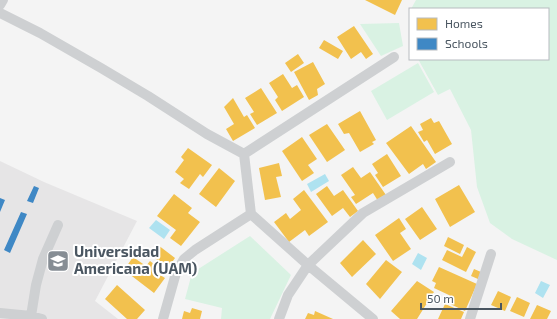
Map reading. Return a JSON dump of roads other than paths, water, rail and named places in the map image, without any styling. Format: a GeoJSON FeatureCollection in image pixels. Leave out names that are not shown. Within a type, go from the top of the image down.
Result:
{"type":"FeatureCollection","features":[{"type":"Feature","properties":{"kind":"street"},"geometry":{"type":"LineString","coordinates":[[0,5],[3,0]]}},
{"type":"Feature","properties":{"kind":"street"},"geometry":{"type":"LineString","coordinates":[[0,13],[40,33],[148,96],[207,134],[244,154]]}},
{"type":"Feature","properties":{"kind":"street"},"geometry":{"type":"LineString","coordinates":[[244,154],[394,57]]}},
{"type":"Feature","properties":{"kind":"street"},"geometry":{"type":"LineString","coordinates":[[244,154],[251,214],[308,265],[373,319]]}},
{"type":"Feature","properties":{"kind":"street"},"geometry":{"type":"LineString","coordinates":[[279,319],[288,295],[308,265],[363,213],[450,162]]}},
{"type":"Feature","properties":{"kind":"street"},"geometry":{"type":"LineString","coordinates":[[163,319],[176,273],[184,259],[195,250],[251,214]]}},
{"type":"Feature","properties":{"kind":"street"},"geometry":{"type":"LineString","coordinates":[[31,316],[41,265],[58,225]]}},
{"type":"Feature","properties":{"kind":"street"},"geometry":{"type":"LineString","coordinates":[[470,319],[491,254]]}},
{"type":"Feature","properties":{"kind":"street"},"geometry":{"type":"LineString","coordinates":[[0,313],[31,316],[42,319]]}},
{"type":"Feature","properties":{"kind":"water"},"geometry":{"type":"Polygon","coordinates":[[[325,174],[329,181],[311,192],[307,184],[325,174]]]}},
{"type":"Feature","properties":{"kind":"water"},"geometry":{"type":"Polygon","coordinates":[[[156,220],[170,230],[164,239],[149,228],[156,220]]]}},
{"type":"Feature","properties":{"kind":"water"},"geometry":{"type":"Polygon","coordinates":[[[418,253],[427,258],[421,270],[412,264],[418,253]]]}},
{"type":"Feature","properties":{"kind":"water"},"geometry":{"type":"Polygon","coordinates":[[[541,281],[550,285],[543,298],[535,293],[541,281]]]}},
{"type":"Feature","properties":{"kind":"place","name":"Universidad Americana (UAM)"},"geometry":{"type":"Point","coordinates":[58,261]}}]}
